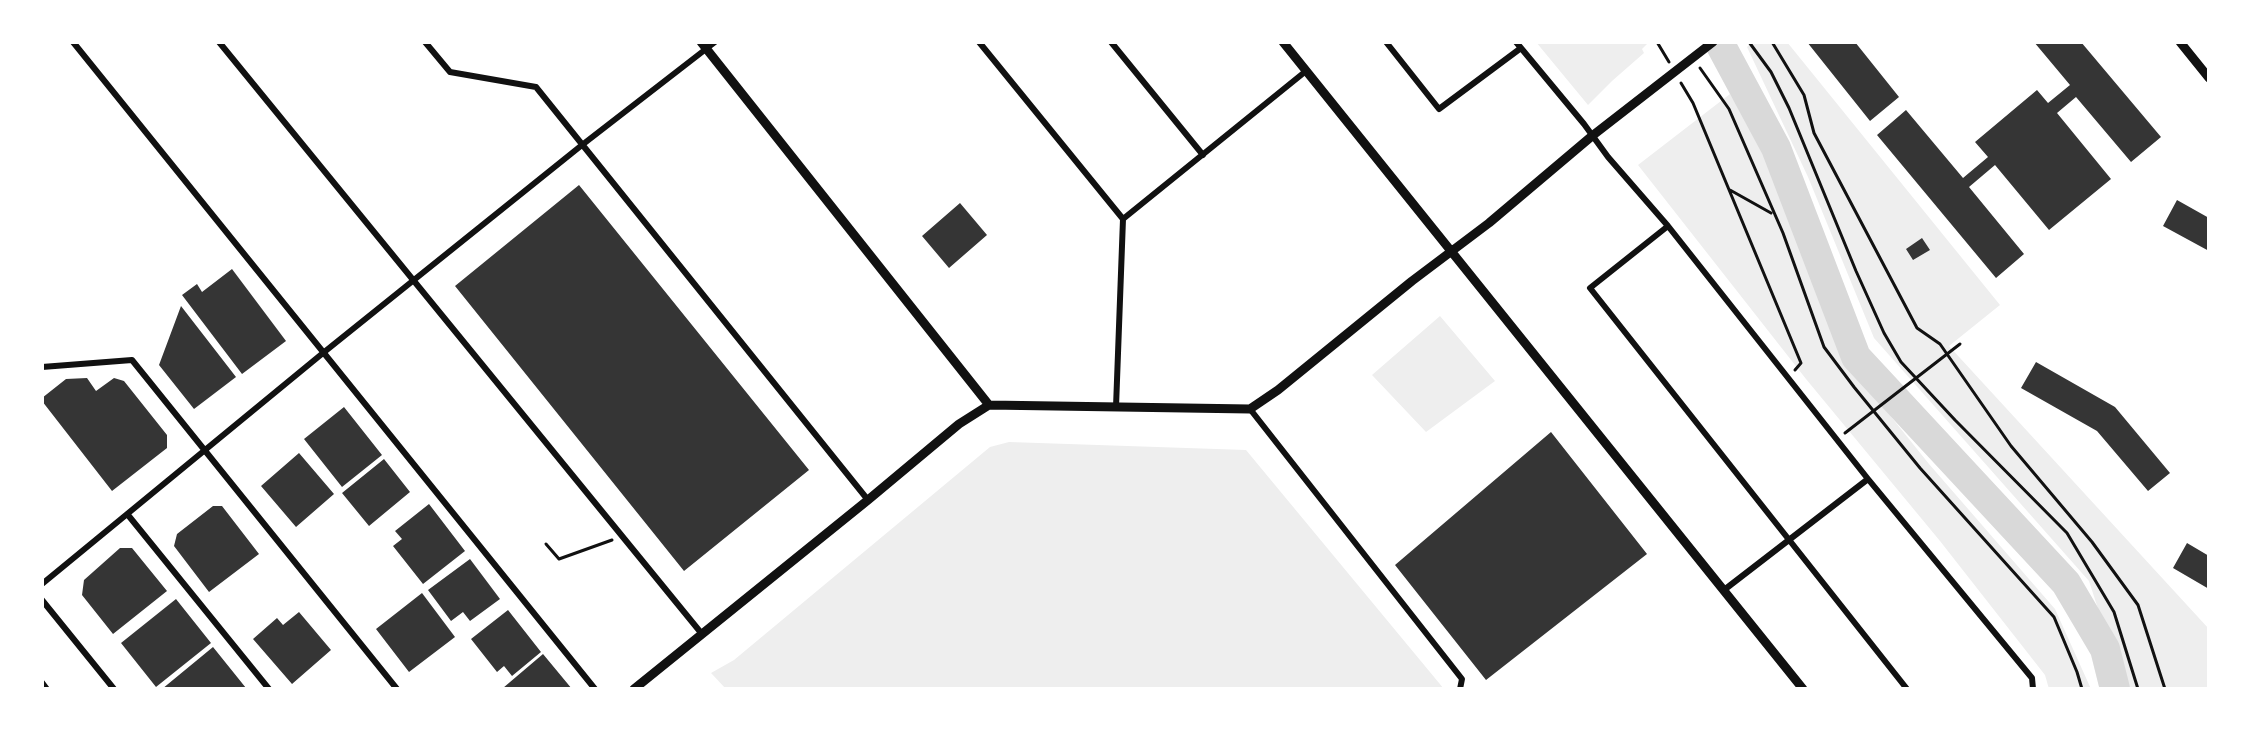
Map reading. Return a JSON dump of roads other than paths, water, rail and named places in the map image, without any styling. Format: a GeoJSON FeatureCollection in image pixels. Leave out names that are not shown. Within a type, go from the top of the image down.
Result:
{"type":"FeatureCollection","features":[{"type":"Feature","properties":{"kind":"street"},"geometry":{"type":"LineString","coordinates":[[73,42],[595,689]]}},
{"type":"Feature","properties":{"kind":"street"},"geometry":{"type":"LineString","coordinates":[[219,42],[702,634]]}},
{"type":"Feature","properties":{"kind":"street"},"geometry":{"type":"LineString","coordinates":[[425,42],[450,72],[536,87],[868,500]]}},
{"type":"Feature","properties":{"kind":"street"},"geometry":{"type":"LineString","coordinates":[[42,584],[704,45],[715,42]]}},
{"type":"Feature","properties":{"kind":"street"},"geometry":{"type":"LineString","coordinates":[[980,42],[1123,219],[1116,407]]}},
{"type":"Feature","properties":{"kind":"street"},"geometry":{"type":"LineString","coordinates":[[1111,42],[1203,155]]}},
{"type":"Feature","properties":{"kind":"street"},"geometry":{"type":"LineString","coordinates":[[1283,42],[1803,689]]}},
{"type":"Feature","properties":{"kind":"street"},"geometry":{"type":"LineString","coordinates":[[1386,42],[1439,109],[1518,45],[1668,226],[1868,479],[2032,678],[2033,689]]}},
{"type":"Feature","properties":{"kind":"street"},"geometry":{"type":"LineString","coordinates":[[634,689],[868,500],[959,423],[989,405],[1250,409],[1278,390],[1592,136],[1713,42]]}},
{"type":"Feature","properties":{"kind":"street"},"geometry":{"type":"LineString","coordinates":[[2180,42],[2209,78]]}},
{"type":"Feature","properties":{"kind":"street"},"geometry":{"type":"LineString","coordinates":[[704,45],[989,405]]}},
{"type":"Feature","properties":{"kind":"street"},"geometry":{"type":"LineString","coordinates":[[1123,219],[1306,71]]}},
{"type":"Feature","properties":{"kind":"street"},"geometry":{"type":"LineString","coordinates":[[1668,226],[1590,288],[1906,689]]}},
{"type":"Feature","properties":{"kind":"street"},"geometry":{"type":"LineString","coordinates":[[42,367],[132,360],[397,689]]}},
{"type":"Feature","properties":{"kind":"street"},"geometry":{"type":"LineString","coordinates":[[1250,409],[1462,679],[1461,689]]}},
{"type":"Feature","properties":{"kind":"street"},"geometry":{"type":"LineString","coordinates":[[1724,590],[1868,479]]}},
{"type":"Feature","properties":{"kind":"street"},"geometry":{"type":"LineString","coordinates":[[128,515],[269,689]]}},
{"type":"Feature","properties":{"kind":"street"},"geometry":{"type":"LineString","coordinates":[[42,600],[114,689]]}},
{"type":"Feature","properties":{"kind":"lane"},"geometry":{"type":"LineString","coordinates":[[42,681],[48,689]]}},
{"type":"Feature","properties":{"kind":"waterway"},"geometry":{"type":"LineString","coordinates":[[1719,42],[1776,148],[1856,357],[2066,583],[2105,649],[2115,689]]}}]}
